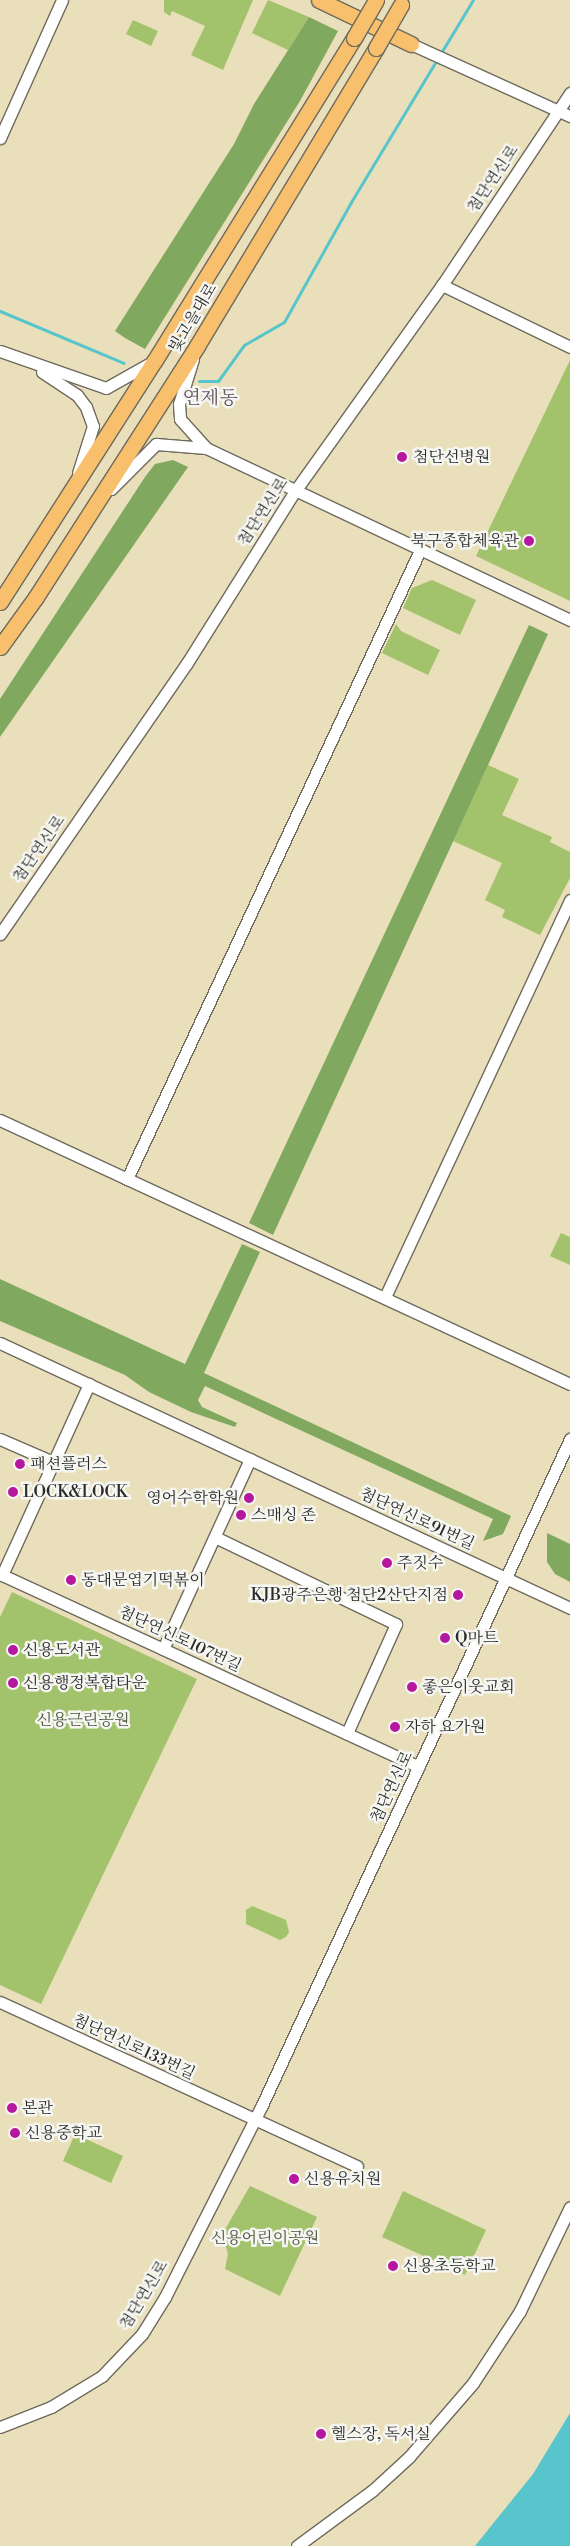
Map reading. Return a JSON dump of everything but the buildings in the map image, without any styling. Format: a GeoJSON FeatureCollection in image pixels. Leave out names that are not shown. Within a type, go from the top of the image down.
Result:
{"type":"FeatureCollection","features":[{"type":"Feature","properties":{"kind":"main road"},"geometry":{"type":"LineString","coordinates":[[319,0],[411,44]]}},
{"type":"Feature","properties":{"kind":"main road","name":"빛고을대로"},"geometry":{"type":"LineString","coordinates":[[0,601],[155,360],[376,0]]}},
{"type":"Feature","properties":{"kind":"main road","name":"빛고을대로"},"geometry":{"type":"LineString","coordinates":[[0,647],[36,597],[197,346],[403,2]]}},
{"type":"Feature","properties":{"kind":"main road"},"geometry":{"type":"LineString","coordinates":[[0,654],[36,597]]}},
{"type":"Feature","properties":{"kind":"street"},"geometry":{"type":"LineString","coordinates":[[0,138],[62,0]]}},
{"type":"Feature","properties":{"kind":"street"},"geometry":{"type":"LineString","coordinates":[[411,44],[570,116]]}},
{"type":"Feature","properties":{"kind":"street","name":"첨단연신로"},"geometry":{"type":"LineString","coordinates":[[0,934],[187,663],[295,491],[442,285],[570,93]]}},
{"type":"Feature","properties":{"kind":"street"},"geometry":{"type":"LineString","coordinates":[[442,285],[570,347]]}},
{"type":"Feature","properties":{"kind":"street"},"geometry":{"type":"LineString","coordinates":[[197,346],[179,404],[180,419],[206,448]]}},
{"type":"Feature","properties":{"kind":"street"},"geometry":{"type":"LineString","coordinates":[[0,351],[28,363],[106,388],[155,360]]}},
{"type":"Feature","properties":{"kind":"street"},"geometry":{"type":"LineString","coordinates":[[28,363],[77,395],[86,407],[93,426],[73,489]]}},
{"type":"Feature","properties":{"kind":"street"},"geometry":{"type":"LineString","coordinates":[[97,503],[156,444],[206,448],[570,620]]}},
{"type":"Feature","properties":{"kind":"street"},"geometry":{"type":"LineString","coordinates":[[128,1180],[420,550]]}},
{"type":"Feature","properties":{"kind":"street"},"geometry":{"type":"LineString","coordinates":[[385,1297],[570,900]]}},
{"type":"Feature","properties":{"kind":"street"},"geometry":{"type":"LineString","coordinates":[[0,1120],[570,1384]]}},
{"type":"Feature","properties":{"kind":"street","name":"첨단연신로91번길"},"geometry":{"type":"LineString","coordinates":[[0,1343],[570,1608]]}},
{"type":"Feature","properties":{"kind":"street"},"geometry":{"type":"LineString","coordinates":[[1,1574],[89,1384]]}},
{"type":"Feature","properties":{"kind":"street"},"geometry":{"type":"LineString","coordinates":[[0,1439],[53,1462]]}},
{"type":"Feature","properties":{"kind":"street","name":"첨단연신로"},"geometry":{"type":"LineString","coordinates":[[0,2427],[51,2407],[102,2376],[142,2334],[165,2297],[254,2120],[570,1439]]}},
{"type":"Feature","properties":{"kind":"street"},"geometry":{"type":"LineString","coordinates":[[163,1649],[250,1460]]}},
{"type":"Feature","properties":{"kind":"street"},"geometry":{"type":"LineString","coordinates":[[215,1537],[396,1624],[347,1733]]}},
{"type":"Feature","properties":{"kind":"street","name":"첨단연신로107번길"},"geometry":{"type":"LineString","coordinates":[[1,1574],[419,1767]]}},
{"type":"Feature","properties":{"kind":"street","name":"첨단연신로133번길"},"geometry":{"type":"LineString","coordinates":[[0,2002],[254,2120]]}},
{"type":"Feature","properties":{"kind":"street"},"geometry":{"type":"LineString","coordinates":[[254,2120],[357,2166]]}},
{"type":"Feature","properties":{"kind":"street"},"geometry":{"type":"LineString","coordinates":[[298,2546],[373,2490],[409,2457],[463,2396],[520,2311],[570,2207]]}},
{"type":"Feature","properties":{"kind":"green space"},"geometry":{"type":"Polygon","coordinates":[[[164,0],[253,0],[223,70],[191,55],[205,26],[172,11],[170,16],[164,12],[164,0]]]}},
{"type":"Feature","properties":{"kind":"green space"},"geometry":{"type":"Polygon","coordinates":[[[268,0],[309,17],[288,50],[252,33],[268,0]]]}},
{"type":"Feature","properties":{"kind":"green space"},"geometry":{"type":"Polygon","coordinates":[[[309,17],[338,31],[300,101],[145,349],[115,331],[234,144],[254,104],[309,17]]]}},
{"type":"Feature","properties":{"kind":"green space"},"geometry":{"type":"Polygon","coordinates":[[[133,20],[158,31],[151,46],[126,34],[133,20]]]}},
{"type":"Feature","properties":{"kind":"green space"},"geometry":{"type":"Polygon","coordinates":[[[570,360],[570,601],[476,556],[570,360]]]}},
{"type":"Feature","properties":{"kind":"green space"},"geometry":{"type":"Polygon","coordinates":[[[173,460],[188,467],[0,737],[0,699],[145,477],[155,464],[173,460]]]}},
{"type":"Feature","properties":{"kind":"green space"},"geometry":{"type":"Polygon","coordinates":[[[432,580],[476,600],[460,635],[403,608],[412,588],[432,580]]]}},
{"type":"Feature","properties":{"kind":"green space"},"geometry":{"type":"Polygon","coordinates":[[[396,624],[401,631],[440,650],[428,675],[382,653],[396,624]]]}},
{"type":"Feature","properties":{"kind":"green space"},"geometry":{"type":"Polygon","coordinates":[[[529,625],[548,634],[273,1235],[249,1223],[529,625]]]}},
{"type":"Feature","properties":{"kind":"green space"},"geometry":{"type":"Polygon","coordinates":[[[488,765],[519,779],[502,815],[552,837],[550,842],[570,852],[570,878],[540,935],[502,917],[505,910],[485,900],[502,863],[453,841],[488,765]]]}},
{"type":"Feature","properties":{"kind":"green space"},"geometry":{"type":"Polygon","coordinates":[[[561,1233],[570,1237],[570,1265],[550,1256],[561,1233]]]}},
{"type":"Feature","properties":{"kind":"green space"},"geometry":{"type":"Polygon","coordinates":[[[242,1244],[260,1252],[204,1373],[511,1516],[503,1534],[483,1541],[493,1519],[205,1386],[198,1400],[202,1407],[237,1423],[235,1427],[191,1412],[149,1392],[125,1375],[0,1321],[0,1279],[185,1364],[242,1244]]]}},
{"type":"Feature","properties":{"kind":"green space"},"geometry":{"type":"Polygon","coordinates":[[[547,1533],[570,1544],[570,1582],[555,1574],[547,1562],[547,1533]]]}},
{"type":"Feature","properties":{"kind":"green space","name":"신용근린공원"},"geometry":{"type":"Polygon","coordinates":[[[12,1592],[197,1679],[41,2004],[0,1985],[0,1617],[12,1592]]]}},
{"type":"Feature","properties":{"kind":"green space"},"geometry":{"type":"Polygon","coordinates":[[[252,1906],[286,1920],[289,1932],[286,1937],[280,1940],[246,1924],[246,1910],[252,1906]]]}},
{"type":"Feature","properties":{"kind":"green space"},"geometry":{"type":"Polygon","coordinates":[[[75,2134],[123,2156],[111,2183],[63,2161],[75,2134]]]}},
{"type":"Feature","properties":{"kind":"green space","name":"신용어린이공원"},"geometry":{"type":"Polygon","coordinates":[[[250,2186],[317,2217],[280,2296],[225,2269],[228,2254],[225,2244],[219,2240],[250,2186]]]}},
{"type":"Feature","properties":{"kind":"green space"},"geometry":{"type":"Polygon","coordinates":[[[403,2191],[486,2230],[465,2275],[382,2237],[403,2191]]]}},
{"type":"Feature","properties":{"kind":"water"},"geometry":{"type":"Polygon","coordinates":[[[570,2413],[570,2546],[475,2546],[533,2474],[570,2413]]]}},
{"type":"Feature","properties":{"kind":"waterway"},"geometry":{"type":"LineString","coordinates":[[199,381],[218,381],[244,345],[284,322],[351,202],[473,0]]}},
{"type":"Feature","properties":{"kind":"waterway"},"geometry":{"type":"LineString","coordinates":[[0,311],[124,363]]}},
{"type":"Feature","properties":{"kind":"place","name":"첨단선병원"},"geometry":{"type":"Point","coordinates":[402,457]}},
{"type":"Feature","properties":{"kind":"place","name":"북구종합체육관"},"geometry":{"type":"Point","coordinates":[529,541]}},
{"type":"Feature","properties":{"kind":"place","name":"패션플러스"},"geometry":{"type":"Point","coordinates":[20,1464]}},
{"type":"Feature","properties":{"kind":"place","name":"LOCK&LOCK"},"geometry":{"type":"Point","coordinates":[13,1492]}},
{"type":"Feature","properties":{"kind":"place","name":"영어수학학원"},"geometry":{"type":"Point","coordinates":[249,1498]}},
{"type":"Feature","properties":{"kind":"place","name":"스매싱 존"},"geometry":{"type":"Point","coordinates":[241,1515]}},
{"type":"Feature","properties":{"kind":"place","name":"주짓수"},"geometry":{"type":"Point","coordinates":[387,1563]}},
{"type":"Feature","properties":{"kind":"place","name":"동대문엽기떡볶이"},"geometry":{"type":"Point","coordinates":[71,1580]}},
{"type":"Feature","properties":{"kind":"place","name":"KJB광주은행 첨단2산단지점"},"geometry":{"type":"Point","coordinates":[458,1595]}},
{"type":"Feature","properties":{"kind":"place","name":"Q마트"},"geometry":{"type":"Point","coordinates":[445,1638]}},
{"type":"Feature","properties":{"kind":"place","name":"신용도서관"},"geometry":{"type":"Point","coordinates":[13,1650]}},
{"type":"Feature","properties":{"kind":"place","name":"신용행정복합타운"},"geometry":{"type":"Point","coordinates":[13,1683]}},
{"type":"Feature","properties":{"kind":"place","name":"좋은이웃교회"},"geometry":{"type":"Point","coordinates":[412,1687]}},
{"type":"Feature","properties":{"kind":"place","name":"자하 요가원"},"geometry":{"type":"Point","coordinates":[395,1727]}},
{"type":"Feature","properties":{"kind":"place","name":"본관"},"geometry":{"type":"Point","coordinates":[12,2108]}},
{"type":"Feature","properties":{"kind":"place","name":"신용중학교"},"geometry":{"type":"Point","coordinates":[15,2133]}},
{"type":"Feature","properties":{"kind":"place","name":"신용유치원"},"geometry":{"type":"Point","coordinates":[294,2179]}},
{"type":"Feature","properties":{"kind":"place","name":"신용초등학교"},"geometry":{"type":"Point","coordinates":[393,2266]}},
{"type":"Feature","properties":{"kind":"place","name":"헬스장, 독서실"},"geometry":{"type":"Point","coordinates":[321,2434]}},
{"type":"Feature","properties":{"kind":"district","name":"연제동"},"geometry":{"type":"Point","coordinates":[210,399]}}]}
